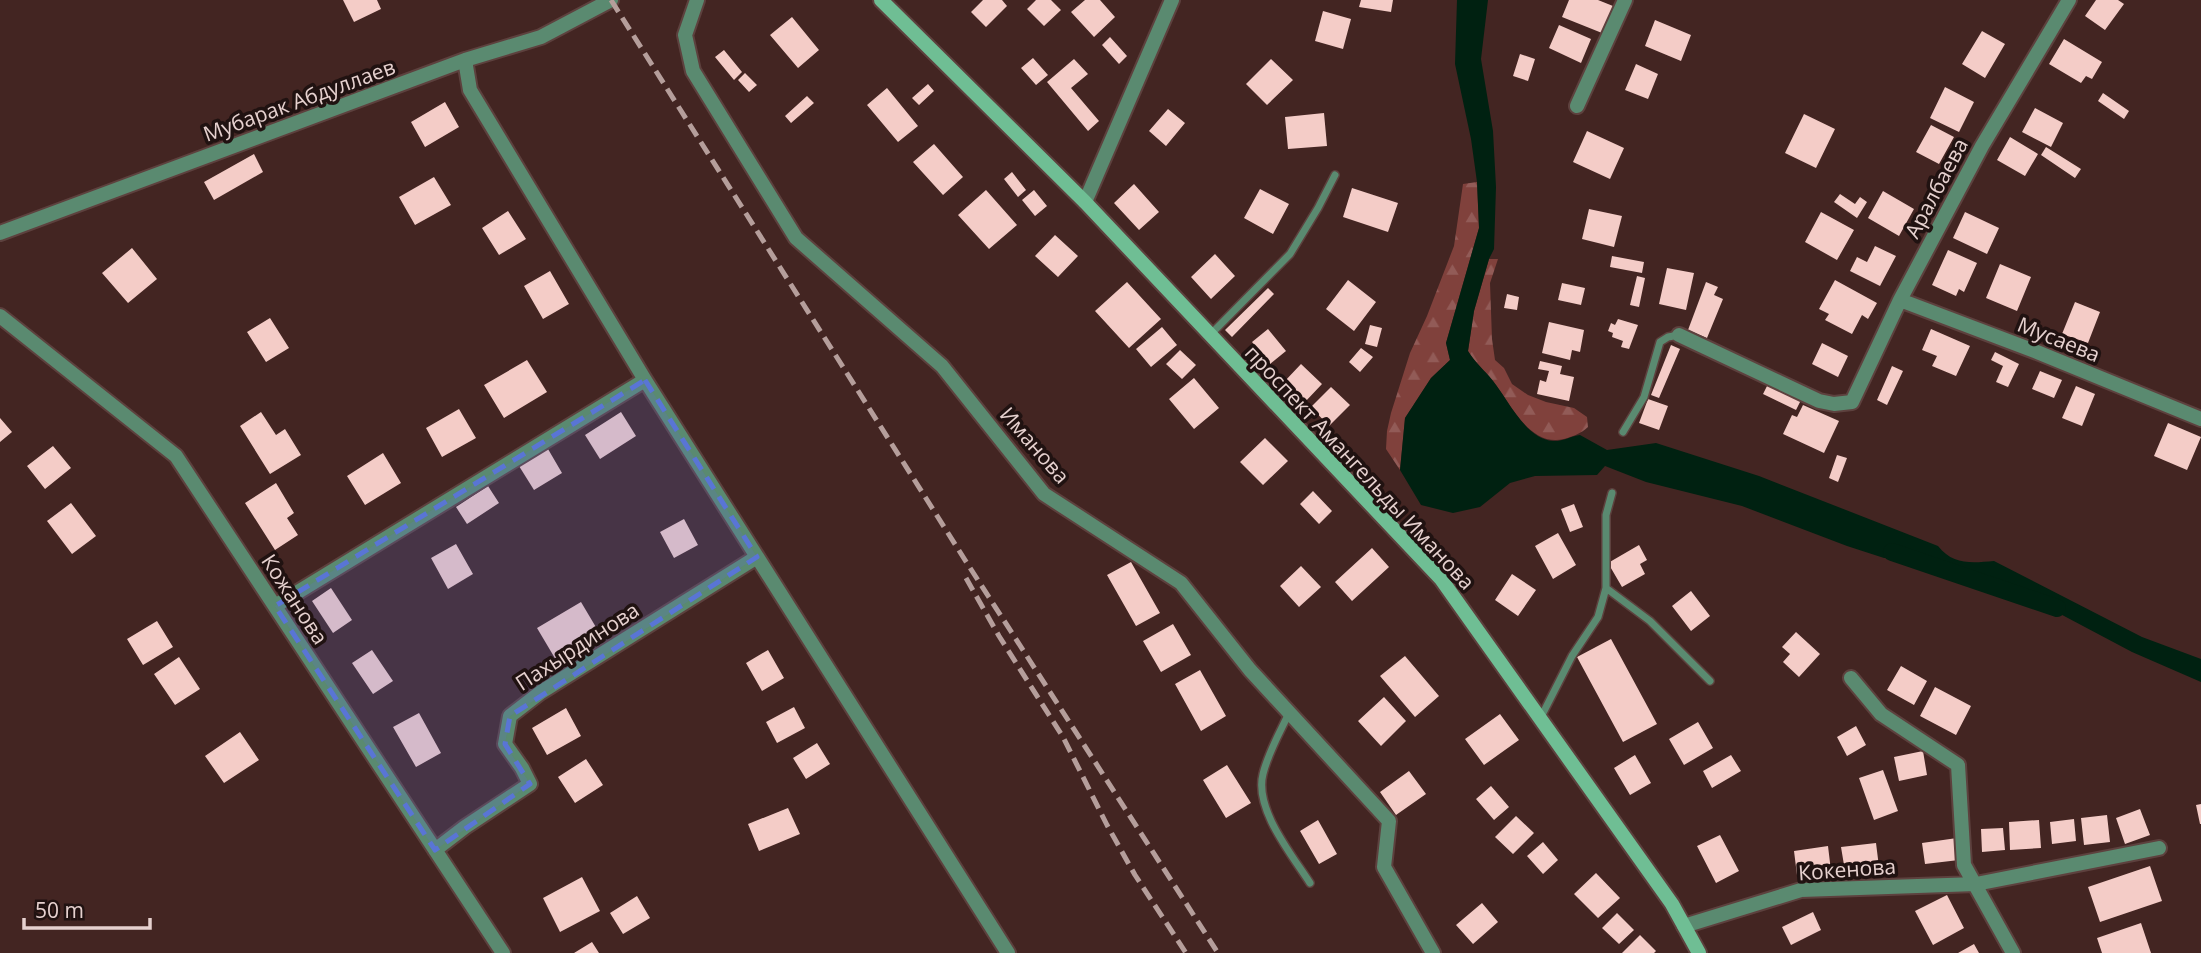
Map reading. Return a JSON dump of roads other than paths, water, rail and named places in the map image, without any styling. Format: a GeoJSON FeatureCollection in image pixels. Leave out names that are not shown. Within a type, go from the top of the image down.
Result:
{"type":"FeatureCollection","features":[{"type":"Feature","properties":{"kind":"main road"},"geometry":{"type":"LineString","coordinates":[[881,0],[1085,202]]}},
{"type":"Feature","properties":{"kind":"main road","name":"проспект Амангельды Иманова"},"geometry":{"type":"LineString","coordinates":[[1085,202],[1441,579],[1672,904],[1699,953]]}},
{"type":"Feature","properties":{"kind":"street","name":"Мубарак Абдуллаев"},"geometry":{"type":"LineString","coordinates":[[0,233],[465,60],[541,37],[611,0]]}},
{"type":"Feature","properties":{"kind":"street","name":"Иманова"},"geometry":{"type":"LineString","coordinates":[[697,0],[685,35],[694,71],[796,238],[942,366],[1044,494],[1181,583],[1250,670],[1389,821],[1384,867],[1433,953]]}},
{"type":"Feature","properties":{"kind":"street"},"geometry":{"type":"LineString","coordinates":[[1085,202],[1172,0]]}},
{"type":"Feature","properties":{"kind":"street"},"geometry":{"type":"LineString","coordinates":[[1577,106],[1625,0]]}},
{"type":"Feature","properties":{"kind":"street","name":"Аралбаева"},"geometry":{"type":"LineString","coordinates":[[1679,335],[1819,401],[1834,404],[1852,402],[1900,300],[1982,146],[2069,0]]}},
{"type":"Feature","properties":{"kind":"street"},"geometry":{"type":"LineString","coordinates":[[465,60],[470,90],[645,380],[1008,953]]}},
{"type":"Feature","properties":{"kind":"street","name":"Мусаева"},"geometry":{"type":"LineString","coordinates":[[1900,300],[2201,419]]}},
{"type":"Feature","properties":{"kind":"street","name":"Кожанова"},"geometry":{"type":"LineString","coordinates":[[0,316],[176,456],[503,953]]}},
{"type":"Feature","properties":{"kind":"street"},"geometry":{"type":"LineString","coordinates":[[275,606],[645,380]]}},
{"type":"Feature","properties":{"kind":"street","name":"Пахырдинова"},"geometry":{"type":"LineString","coordinates":[[435,850],[530,784],[505,744],[510,716],[541,692],[757,557]]}},
{"type":"Feature","properties":{"kind":"street"},"geometry":{"type":"LineString","coordinates":[[1851,678],[1881,714],[1958,765],[1964,865],[2013,953]]}},
{"type":"Feature","properties":{"kind":"street","name":"Кокенова"},"geometry":{"type":"LineString","coordinates":[[1684,926],[1801,890],[1976,884],[2159,848]]}},
{"type":"Feature","properties":{"kind":"lane"},"geometry":{"type":"LineString","coordinates":[[1210,335],[1290,254],[1335,174]]}},
{"type":"Feature","properties":{"kind":"lane"},"geometry":{"type":"LineString","coordinates":[[1623,432],[1644,397],[1660,342],[1679,335]]}},
{"type":"Feature","properties":{"kind":"lane"},"geometry":{"type":"LineString","coordinates":[[1540,719],[1572,656],[1598,617],[1606,588],[1606,515],[1612,493]]}},
{"type":"Feature","properties":{"kind":"lane"},"geometry":{"type":"LineString","coordinates":[[1606,588],[1650,621],[1710,681]]}},
{"type":"Feature","properties":{"kind":"lane"},"geometry":{"type":"LineString","coordinates":[[1289,712],[1262,775],[1263,798],[1269,817],[1310,883]]}},
{"type":"Feature","properties":{"kind":"waterway"},"geometry":{"type":"LineString","coordinates":[[1892,552],[2057,608]]}},
{"type":"Feature","properties":{"kind":"railway"},"geometry":{"type":"LineString","coordinates":[[611,0],[965,560],[1218,953]]}},
{"type":"Feature","properties":{"kind":"railway"},"geometry":{"type":"LineString","coordinates":[[966,578],[1063,737],[1135,875],[1186,953]]}}]}
